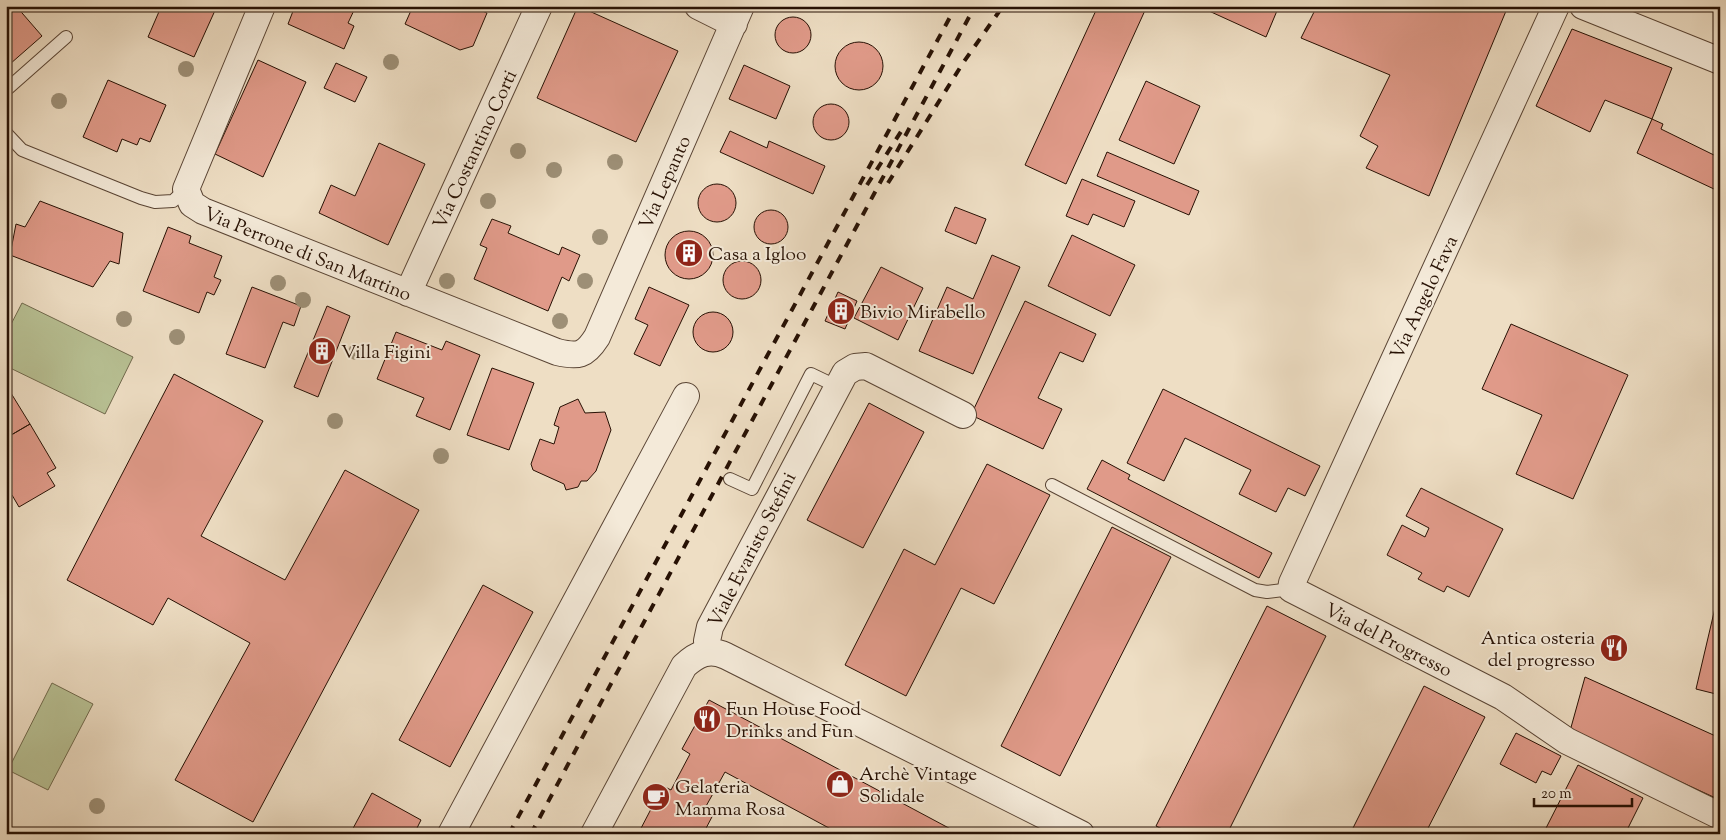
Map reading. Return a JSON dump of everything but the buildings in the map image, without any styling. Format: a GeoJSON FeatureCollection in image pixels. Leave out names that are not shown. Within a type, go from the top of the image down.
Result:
{"type":"FeatureCollection","features":[{"type":"Feature","properties":{"kind":"street"},"geometry":{"type":"LineString","coordinates":[[186,189],[262,6]]}},
{"type":"Feature","properties":{"kind":"street","name":"Via Costantino Corti"},"geometry":{"type":"LineString","coordinates":[[408,293],[539,6]]}},
{"type":"Feature","properties":{"kind":"street"},"geometry":{"type":"LineString","coordinates":[[698,6],[738,15]]}},
{"type":"Feature","properties":{"kind":"street","name":"Via Angelo Fava"},"geometry":{"type":"LineString","coordinates":[[1291,589],[1296,574],[1556,6]]}},
{"type":"Feature","properties":{"kind":"street"},"geometry":{"type":"LineString","coordinates":[[1583,6],[1720,61]]}},
{"type":"Feature","properties":{"kind":"street","name":"Via Lepanto"},"geometry":{"type":"LineString","coordinates":[[581,354],[590,348],[596,337],[738,15]]}},
{"type":"Feature","properties":{"kind":"street","name":"Via Perrone di San Martino"},"geometry":{"type":"LineString","coordinates":[[186,189],[192,204],[203,212],[557,352],[570,355],[581,354]]}},
{"type":"Feature","properties":{"kind":"street","name":"Viale Evaristo Stefini"},"geometry":{"type":"LineString","coordinates":[[594,834],[684,666],[694,657],[708,651],[707,641],[710,627],[844,373],[855,367],[870,368],[963,415]]}},
{"type":"Feature","properties":{"kind":"street"},"geometry":{"type":"LineString","coordinates":[[451,834],[686,396]]}},
{"type":"Feature","properties":{"kind":"street","name":"Via del Progresso"},"geometry":{"type":"LineString","coordinates":[[1291,589],[1503,697],[1567,741],[1720,816]]}},
{"type":"Feature","properties":{"kind":"street"},"geometry":{"type":"LineString","coordinates":[[708,651],[726,656],[1081,834]]}},
{"type":"Feature","properties":{"kind":"lane"},"geometry":{"type":"LineString","coordinates":[[6,90],[66,36]]}},
{"type":"Feature","properties":{"kind":"lane","name":"Via Perrone di San Martino"},"geometry":{"type":"LineString","coordinates":[[6,133],[22,150],[141,198],[155,202],[173,201],[186,189]]}},
{"type":"Feature","properties":{"kind":"lane"},"geometry":{"type":"LineString","coordinates":[[730,479],[752,490],[811,374],[836,386]]}},
{"type":"Feature","properties":{"kind":"lane"},"geometry":{"type":"LineString","coordinates":[[1052,484],[1255,590],[1267,592],[1291,589]]}},
{"type":"Feature","properties":{"kind":"green space"},"geometry":{"type":"Polygon","coordinates":[[[22,303],[133,357],[105,414],[6,366],[6,334],[22,303]]]}},
{"type":"Feature","properties":{"kind":"green space"},"geometry":{"type":"Polygon","coordinates":[[[52,683],[93,704],[48,790],[8,770],[52,683]]]}},
{"type":"Feature","properties":{"kind":"railway"},"geometry":{"type":"LineString","coordinates":[[509,834],[956,6]]}},
{"type":"Feature","properties":{"kind":"railway"},"geometry":{"type":"LineString","coordinates":[[531,834],[975,6]]}},
{"type":"Feature","properties":{"kind":"railway"},"geometry":{"type":"LineString","coordinates":[[888,183],[963,63],[1003,6]]}},
{"type":"Feature","properties":{"kind":"railway"},"geometry":{"type":"LineString","coordinates":[[867,185],[902,130]]}},
{"type":"Feature","properties":{"kind":"place","name":"Casa a Igloo"},"geometry":{"type":"Point","coordinates":[689,253]}},
{"type":"Feature","properties":{"kind":"place","name":"Bivio Mirabello"},"geometry":{"type":"Point","coordinates":[841,311]}},
{"type":"Feature","properties":{"kind":"place","name":"Villa Figini"},"geometry":{"type":"Point","coordinates":[322,351]}},
{"type":"Feature","properties":{"kind":"place","name":"Antica osteria del progresso"},"geometry":{"type":"Point","coordinates":[1614,648]}},
{"type":"Feature","properties":{"kind":"place","name":"Fun House Food Drinks and Fun"},"geometry":{"type":"Point","coordinates":[707,719]}},
{"type":"Feature","properties":{"kind":"place","name":"Archè Vintage Solidale"},"geometry":{"type":"Point","coordinates":[840,784]}},
{"type":"Feature","properties":{"kind":"place","name":"Gelateria Mamma Rosa"},"geometry":{"type":"Point","coordinates":[656,797]}}]}
